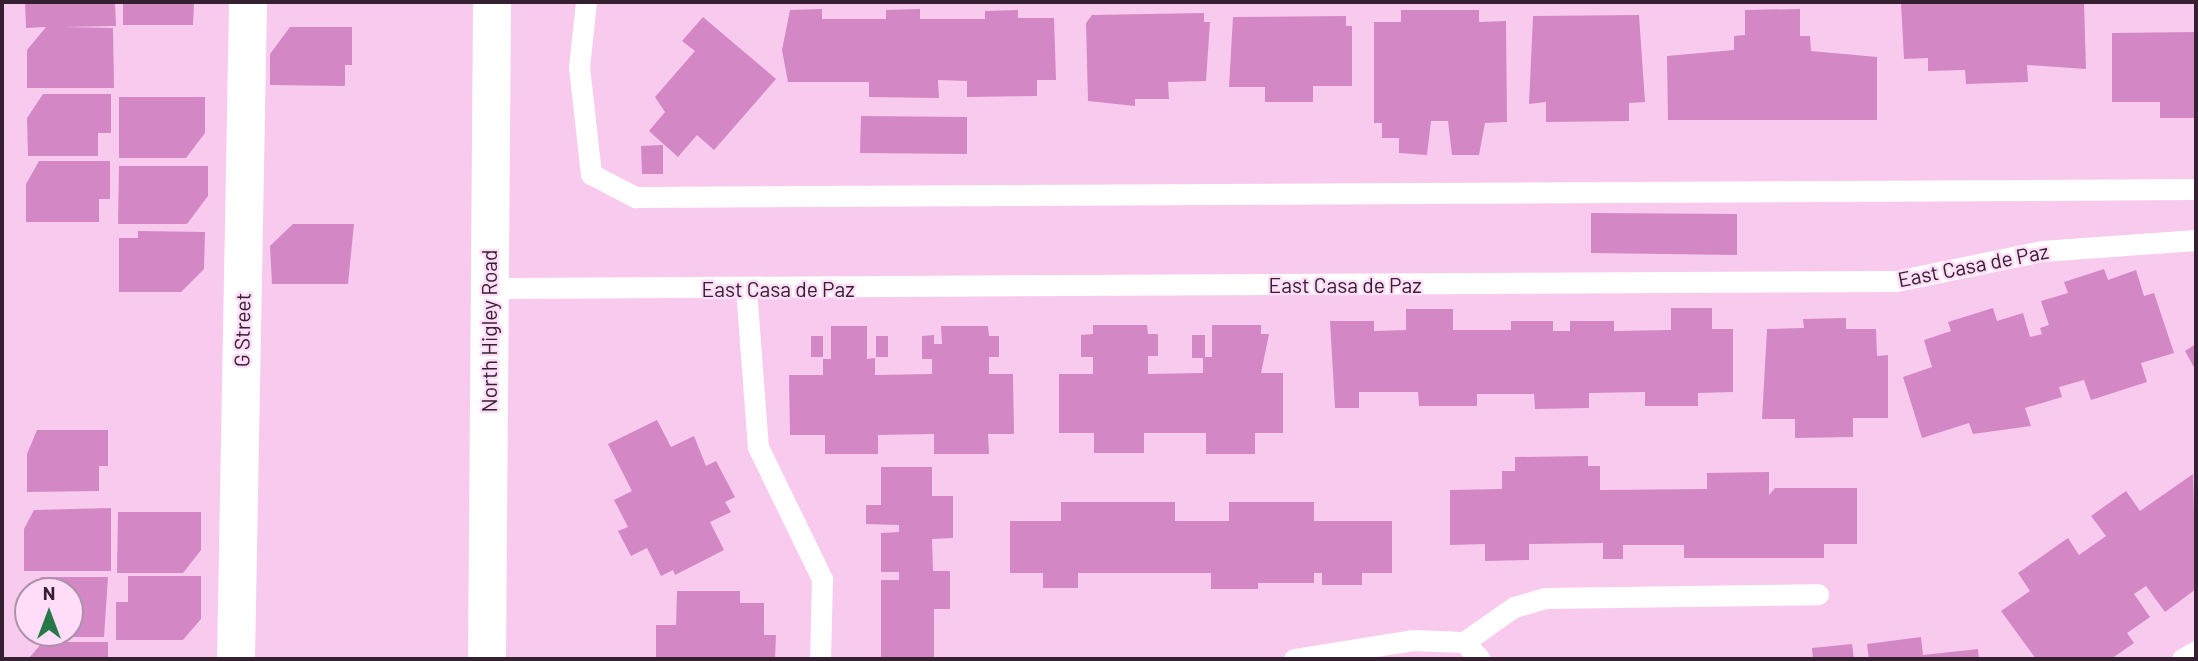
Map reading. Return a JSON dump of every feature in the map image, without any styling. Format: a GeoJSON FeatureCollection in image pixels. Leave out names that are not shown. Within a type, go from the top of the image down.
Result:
{"type":"FeatureCollection","features":[{"type":"Feature","properties":{"kind":"street","name":"G Street"},"geometry":{"type":"LineString","coordinates":[[236,659],[248,2]]}},
{"type":"Feature","properties":{"kind":"street","name":"North Higley Road"},"geometry":{"type":"LineString","coordinates":[[487,659],[492,2]]}},
{"type":"Feature","properties":{"kind":"lane"},"geometry":{"type":"LineString","coordinates":[[586,2],[579,67],[592,174],[635,197],[2196,189]]}},
{"type":"Feature","properties":{"kind":"lane","name":"East Casa de Paz"},"geometry":{"type":"LineString","coordinates":[[490,288],[746,289],[1896,281],[2042,251],[2196,240]]}},
{"type":"Feature","properties":{"kind":"lane"},"geometry":{"type":"LineString","coordinates":[[746,289],[758,447],[822,579],[820,659]]}},
{"type":"Feature","properties":{"kind":"lane"},"geometry":{"type":"LineString","coordinates":[[1294,659],[1412,640],[1464,642],[1514,607],[1545,598],[1818,594]]}},
{"type":"Feature","properties":{"kind":"lane"},"geometry":{"type":"LineString","coordinates":[[1464,642],[1480,659]]}},
{"type":"Feature","properties":{"kind":"lane"},"geometry":{"type":"LineString","coordinates":[[2182,659],[2196,651]]}},
{"type":"Feature","properties":{"kind":"building"},"geometry":{"type":"Polygon","coordinates":[[[25,2],[115,2],[116,26],[62,27],[113,28],[114,88],[27,88],[27,50],[46,27],[26,28],[25,2]]]}},
{"type":"Feature","properties":{"kind":"building"},"geometry":{"type":"Polygon","coordinates":[[[123,2],[194,2],[193,25],[123,25],[123,2]]]}},
{"type":"Feature","properties":{"kind":"building"},"geometry":{"type":"Polygon","coordinates":[[[2084,2],[2086,69],[2027,65],[2028,82],[1966,84],[1965,70],[1928,71],[1928,58],[1904,59],[1901,3],[2084,2]]]}},
{"type":"Feature","properties":{"kind":"building"},"geometry":{"type":"Polygon","coordinates":[[[822,9],[822,19],[886,19],[886,10],[920,9],[920,19],[985,19],[985,11],[1018,10],[1018,18],[1054,18],[1056,80],[1037,80],[1037,96],[967,97],[967,81],[938,80],[939,98],[869,97],[869,82],[788,82],[782,50],[790,10],[822,9]]]}},
{"type":"Feature","properties":{"kind":"building"},"geometry":{"type":"Polygon","coordinates":[[[1800,9],[1800,36],[1810,36],[1811,51],[1877,57],[1877,120],[1668,120],[1667,56],[1734,50],[1734,36],[1745,35],[1745,10],[1800,9]]]}},
{"type":"Feature","properties":{"kind":"building"},"geometry":{"type":"Polygon","coordinates":[[[1401,10],[1479,10],[1479,22],[1506,21],[1507,122],[1485,123],[1479,155],[1452,155],[1448,121],[1431,121],[1427,155],[1399,153],[1399,138],[1382,138],[1382,123],[1374,123],[1374,22],[1401,22],[1401,10]]]}},
{"type":"Feature","properties":{"kind":"building"},"geometry":{"type":"Polygon","coordinates":[[[1204,13],[1204,22],[1210,22],[1206,81],[1168,82],[1169,99],[1135,99],[1135,106],[1088,101],[1086,23],[1092,15],[1204,13]]]}},
{"type":"Feature","properties":{"kind":"building"},"geometry":{"type":"Polygon","coordinates":[[[1639,15],[1645,102],[1629,103],[1629,121],[1546,122],[1546,102],[1529,104],[1533,16],[1639,15]]]}},
{"type":"Feature","properties":{"kind":"building"},"geometry":{"type":"Polygon","coordinates":[[[1346,16],[1346,26],[1352,26],[1352,86],[1313,86],[1313,102],[1265,102],[1265,87],[1229,87],[1233,17],[1346,16]]]}},
{"type":"Feature","properties":{"kind":"building"},"geometry":{"type":"Polygon","coordinates":[[[703,17],[776,79],[714,150],[697,135],[678,157],[649,131],[665,112],[655,97],[695,51],[682,41],[703,17]]]}},
{"type":"Feature","properties":{"kind":"building"},"geometry":{"type":"Polygon","coordinates":[[[290,27],[352,27],[352,65],[345,65],[345,86],[270,85],[270,54],[290,27]]]}},
{"type":"Feature","properties":{"kind":"building"},"geometry":{"type":"Polygon","coordinates":[[[2196,32],[2196,118],[2160,118],[2160,102],[2112,102],[2112,33],[2196,32]]]}},
{"type":"Feature","properties":{"kind":"building"},"geometry":{"type":"Polygon","coordinates":[[[43,94],[111,94],[111,133],[98,133],[98,156],[28,156],[27,118],[43,94]]]}},
{"type":"Feature","properties":{"kind":"building"},"geometry":{"type":"Polygon","coordinates":[[[119,97],[205,97],[205,133],[186,158],[119,158],[119,97]]]}},
{"type":"Feature","properties":{"kind":"building"},"geometry":{"type":"Polygon","coordinates":[[[861,116],[967,117],[967,154],[860,153],[861,116]]]}},
{"type":"Feature","properties":{"kind":"building"},"geometry":{"type":"Polygon","coordinates":[[[663,145],[663,174],[642,174],[641,146],[663,145]]]}},
{"type":"Feature","properties":{"kind":"building"},"geometry":{"type":"Polygon","coordinates":[[[39,161],[110,161],[110,199],[99,199],[99,222],[26,222],[26,184],[39,161]]]}},
{"type":"Feature","properties":{"kind":"building"},"geometry":{"type":"Polygon","coordinates":[[[119,166],[208,166],[208,196],[187,224],[118,224],[119,166]]]}},
{"type":"Feature","properties":{"kind":"building"},"geometry":{"type":"Polygon","coordinates":[[[1591,213],[1737,214],[1737,255],[1591,253],[1591,213]]]}},
{"type":"Feature","properties":{"kind":"building"},"geometry":{"type":"Polygon","coordinates":[[[293,224],[354,224],[348,284],[272,284],[270,246],[293,224]]]}},
{"type":"Feature","properties":{"kind":"building"},"geometry":{"type":"Polygon","coordinates":[[[138,231],[205,232],[204,269],[181,292],[119,292],[119,238],[138,238],[138,231]]]}},
{"type":"Feature","properties":{"kind":"building"},"geometry":{"type":"Polygon","coordinates":[[[2104,269],[2108,280],[2136,270],[2144,296],[2154,293],[2174,353],[2141,363],[2147,382],[2091,400],[2084,380],[2059,387],[2062,397],[2025,408],[2031,426],[1973,434],[1969,423],[1922,438],[1903,377],[1932,367],[1924,340],[1951,331],[1948,322],[1993,308],[1997,321],[2023,313],[2030,337],[2042,334],[2040,328],[2049,325],[2041,301],[2068,293],[2064,282],[2104,269]]]}},
{"type":"Feature","properties":{"kind":"building"},"geometry":{"type":"Polygon","coordinates":[[[1671,308],[1712,308],[1712,329],[1733,329],[1733,392],[1698,393],[1698,406],[1645,406],[1645,392],[1589,393],[1589,408],[1535,409],[1534,394],[1477,394],[1477,406],[1419,406],[1418,392],[1359,392],[1359,408],[1335,408],[1330,321],[1374,321],[1374,331],[1406,330],[1406,309],[1453,309],[1453,330],[1511,330],[1511,321],[1553,321],[1553,331],[1570,331],[1570,321],[1614,321],[1614,331],[1671,330],[1671,308]]]}},
{"type":"Feature","properties":{"kind":"building"},"geometry":{"type":"Polygon","coordinates":[[[1846,318],[1846,329],[1876,329],[1877,356],[1888,355],[1888,418],[1853,418],[1853,437],[1795,438],[1795,419],[1762,419],[1767,329],[1804,328],[1803,319],[1846,318]]]}},
{"type":"Feature","properties":{"kind":"building"},"geometry":{"type":"Polygon","coordinates":[[[1093,325],[1147,325],[1148,334],[1158,334],[1158,356],[1148,356],[1148,374],[1203,373],[1203,358],[1192,358],[1192,335],[1205,335],[1205,357],[1212,357],[1212,325],[1261,325],[1261,334],[1269,334],[1261,373],[1283,373],[1283,433],[1255,433],[1255,454],[1206,454],[1206,433],[1144,433],[1144,453],[1094,453],[1094,433],[1059,433],[1059,374],[1093,374],[1093,357],[1081,357],[1081,335],[1093,334],[1093,325]]]}},
{"type":"Feature","properties":{"kind":"building"},"geometry":{"type":"Polygon","coordinates":[[[831,326],[867,326],[867,359],[875,358],[875,375],[932,374],[932,359],[922,359],[922,336],[934,335],[934,344],[942,344],[941,326],[988,326],[989,336],[999,336],[999,357],[989,357],[989,374],[1013,374],[1014,434],[988,434],[989,454],[934,454],[934,434],[878,435],[878,454],[825,454],[825,435],[790,435],[789,375],[823,375],[823,359],[831,359],[831,326]]]}},
{"type":"Feature","properties":{"kind":"building"},"geometry":{"type":"Polygon","coordinates":[[[811,336],[823,336],[823,357],[811,357],[811,336]]]}},
{"type":"Feature","properties":{"kind":"building"},"geometry":{"type":"Polygon","coordinates":[[[876,336],[888,336],[888,357],[876,357],[876,336]]]}},
{"type":"Feature","properties":{"kind":"building"},"geometry":{"type":"Polygon","coordinates":[[[2196,344],[2196,371],[2185,351],[2196,344]]]}},
{"type":"Feature","properties":{"kind":"building"},"geometry":{"type":"Polygon","coordinates":[[[657,420],[671,447],[694,436],[706,466],[716,461],[735,497],[725,502],[731,512],[710,522],[724,550],[675,575],[673,570],[661,576],[647,548],[631,556],[618,531],[628,527],[614,500],[632,491],[608,444],[657,420]]]}},
{"type":"Feature","properties":{"kind":"building"},"geometry":{"type":"Polygon","coordinates":[[[37,430],[108,430],[108,466],[99,466],[99,491],[27,492],[27,454],[37,430]]]}},
{"type":"Feature","properties":{"kind":"building"},"geometry":{"type":"Polygon","coordinates":[[[1588,456],[1588,466],[1600,466],[1600,490],[1707,489],[1707,473],[1769,472],[1769,495],[1775,488],[1857,488],[1857,544],[1824,544],[1824,558],[1684,558],[1684,545],[1623,545],[1623,559],[1603,559],[1603,543],[1529,544],[1529,560],[1485,561],[1485,544],[1450,545],[1450,490],[1502,489],[1502,471],[1515,471],[1515,457],[1588,456]]]}},
{"type":"Feature","properties":{"kind":"building"},"geometry":{"type":"Polygon","coordinates":[[[881,467],[932,467],[932,496],[953,496],[953,538],[932,539],[933,571],[950,571],[950,609],[934,609],[934,659],[881,659],[881,580],[899,580],[899,572],[881,572],[881,533],[899,532],[899,525],[866,524],[866,505],[881,505],[881,467]]]}},
{"type":"Feature","properties":{"kind":"building"},"geometry":{"type":"Polygon","coordinates":[[[2193,474],[2196,589],[2165,612],[2146,586],[2134,594],[2150,617],[2127,633],[2134,643],[2111,659],[2036,659],[2001,611],[2030,591],[2018,573],[2068,538],[2079,555],[2106,536],[2091,516],[2126,491],[2140,511],[2193,474]]]}},
{"type":"Feature","properties":{"kind":"building"},"geometry":{"type":"Polygon","coordinates":[[[1061,502],[1175,502],[1175,521],[1229,521],[1229,502],[1314,502],[1314,521],[1392,521],[1392,573],[1362,573],[1362,585],[1322,585],[1322,573],[1314,573],[1314,583],[1258,583],[1258,589],[1211,589],[1211,573],[1078,573],[1078,588],[1043,588],[1043,573],[1010,573],[1010,521],[1061,521],[1061,502]]]}},
{"type":"Feature","properties":{"kind":"building"},"geometry":{"type":"Polygon","coordinates":[[[111,508],[111,571],[24,571],[24,529],[34,510],[111,508]]]}},
{"type":"Feature","properties":{"kind":"building"},"geometry":{"type":"Polygon","coordinates":[[[118,512],[201,512],[201,550],[183,573],[117,573],[118,512]]]}},
{"type":"Feature","properties":{"kind":"building"},"geometry":{"type":"Polygon","coordinates":[[[128,576],[201,576],[201,619],[183,640],[116,640],[116,602],[128,602],[128,576]]]}},
{"type":"Feature","properties":{"kind":"building"},"geometry":{"type":"Polygon","coordinates":[[[84,577],[108,577],[104,637],[84,637],[84,577]]]}},
{"type":"Feature","properties":{"kind":"building"},"geometry":{"type":"Polygon","coordinates":[[[677,591],[740,591],[740,603],[764,603],[764,635],[776,635],[775,659],[656,659],[656,625],[676,625],[677,591]]]}},
{"type":"Feature","properties":{"kind":"building"},"geometry":{"type":"Polygon","coordinates":[[[1921,637],[1923,655],[1978,649],[1979,659],[1869,659],[1867,644],[1921,637]]]}},
{"type":"Feature","properties":{"kind":"building"},"geometry":{"type":"Polygon","coordinates":[[[84,642],[108,642],[108,659],[28,659],[39,647],[84,647],[84,642]]]}},
{"type":"Feature","properties":{"kind":"building"},"geometry":{"type":"Polygon","coordinates":[[[1852,644],[1854,659],[1813,659],[1812,648],[1852,644]]]}}]}
